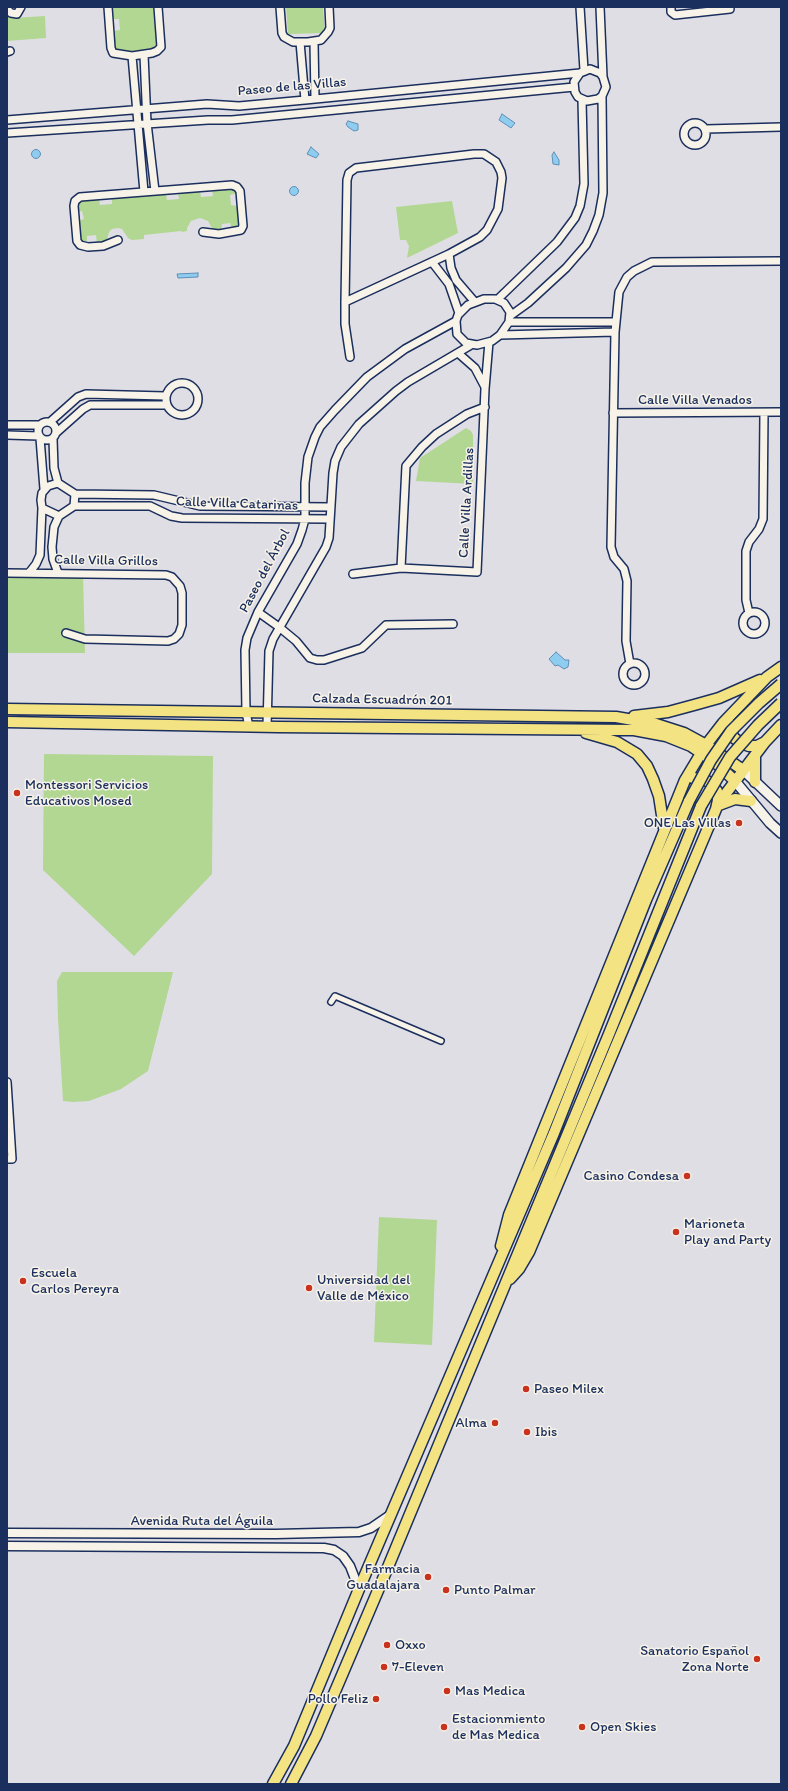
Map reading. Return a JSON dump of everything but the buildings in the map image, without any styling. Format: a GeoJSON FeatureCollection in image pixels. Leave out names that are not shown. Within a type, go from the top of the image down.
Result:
{"type":"FeatureCollection","features":[{"type":"Feature","properties":{"kind":"main road"},"geometry":{"type":"LineString","coordinates":[[497,1265],[503,1234],[509,1215],[685,780],[704,749],[731,714],[767,677],[781,667]]}},
{"type":"Feature","properties":{"kind":"main road"},"geometry":{"type":"LineString","coordinates":[[616,717],[668,712],[719,698],[767,677]]}},
{"type":"Feature","properties":{"kind":"main road"},"geometry":{"type":"LineString","coordinates":[[274,1784],[294,1746],[497,1265],[598,1025],[652,886],[685,808],[701,777],[731,731],[759,703],[781,684]]}},
{"type":"Feature","properties":{"kind":"main road"},"geometry":{"type":"LineString","coordinates":[[291,1784],[324,1719],[609,1034],[700,806],[730,757],[758,725],[781,703]]}},
{"type":"Feature","properties":{"kind":"main road","name":"Calzada Escuadrón 201"},"geometry":{"type":"LineString","coordinates":[[7,709],[616,717],[671,728],[704,749],[743,770]]}},
{"type":"Feature","properties":{"kind":"main road"},"geometry":{"type":"LineString","coordinates":[[731,714],[729,722],[730,730],[734,738],[749,746],[757,746],[765,742]]}},
{"type":"Feature","properties":{"kind":"main road","name":"Calzada Escuadrón 201"},"geometry":{"type":"LineString","coordinates":[[7,722],[249,727],[573,730],[615,729],[649,732],[704,749],[735,781]]}},
{"type":"Feature","properties":{"kind":"main road"},"geometry":{"type":"LineString","coordinates":[[505,1285],[519,1269],[529,1252],[718,807],[743,770],[781,724]]}},
{"type":"Feature","properties":{"kind":"main road"},"geometry":{"type":"LineString","coordinates":[[573,730],[617,742],[637,754],[647,766],[653,779],[659,796],[664,830]]}},
{"type":"Feature","properties":{"kind":"main road"},"geometry":{"type":"LineString","coordinates":[[755,756],[755,782]]}},
{"type":"Feature","properties":{"kind":"main road"},"geometry":{"type":"LineString","coordinates":[[743,770],[781,806]]}},
{"type":"Feature","properties":{"kind":"main road"},"geometry":{"type":"LineString","coordinates":[[685,780],[698,778],[711,783],[717,791],[718,807]]}},
{"type":"Feature","properties":{"kind":"main road"},"geometry":{"type":"LineString","coordinates":[[735,781],[781,833]]}},
{"type":"Feature","properties":{"kind":"main road"},"geometry":{"type":"LineString","coordinates":[[752,802],[764,791]]}},
{"type":"Feature","properties":{"kind":"main road"},"geometry":{"type":"LineString","coordinates":[[718,807],[735,799],[752,802]]}},
{"type":"Feature","properties":{"kind":"street"},"geometry":{"type":"LineString","coordinates":[[7,9],[11,13],[17,14],[21,7]]}},
{"type":"Feature","properties":{"kind":"street"},"geometry":{"type":"LineString","coordinates":[[108,7],[111,48],[113,53],[132,56],[144,55],[158,51],[161,46],[158,7]]}},
{"type":"Feature","properties":{"kind":"street"},"geometry":{"type":"LineString","coordinates":[[280,7],[282,33],[284,37],[293,42],[314,42],[321,40],[326,36],[330,28],[329,7]]}},
{"type":"Feature","properties":{"kind":"street"},"geometry":{"type":"LineString","coordinates":[[498,299],[557,242],[575,218],[580,206],[584,184],[582,100],[575,92],[574,82],[582,72],[580,7]]}},
{"type":"Feature","properties":{"kind":"street"},"geometry":{"type":"LineString","coordinates":[[267,727],[269,652],[273,639],[326,547],[329,538],[335,461],[341,447],[358,424],[408,382],[471,345],[489,342],[500,335],[509,319],[566,268],[586,245],[593,231],[599,215],[603,193],[602,96],[606,87],[603,77],[600,7]]}},
{"type":"Feature","properties":{"kind":"street"},"geometry":{"type":"LineString","coordinates":[[670,7],[671,12],[675,15],[730,9]]}},
{"type":"Feature","properties":{"kind":"street"},"geometry":{"type":"LineString","coordinates":[[300,42],[305,100]]}},
{"type":"Feature","properties":{"kind":"street"},"geometry":{"type":"LineString","coordinates":[[314,42],[316,99]]}},
{"type":"Feature","properties":{"kind":"street"},"geometry":{"type":"LineString","coordinates":[[144,55],[147,123],[155,191]]}},
{"type":"Feature","properties":{"kind":"street"},"geometry":{"type":"LineString","coordinates":[[132,56],[144,192]]}},
{"type":"Feature","properties":{"kind":"street"},"geometry":{"type":"LineString","coordinates":[[303,65],[315,64]]}},
{"type":"Feature","properties":{"kind":"street"},"geometry":{"type":"LineString","coordinates":[[582,72],[595,70],[603,77]]}},
{"type":"Feature","properties":{"kind":"street","name":"Paseo de las Villas"},"geometry":{"type":"LineString","coordinates":[[7,120],[208,104],[239,106],[582,72]]}},
{"type":"Feature","properties":{"kind":"street"},"geometry":{"type":"LineString","coordinates":[[134,79],[145,78]]}},
{"type":"Feature","properties":{"kind":"street","name":"Paseo de las Villas"},"geometry":{"type":"LineString","coordinates":[[7,133],[147,123],[232,120],[574,87]]}},
{"type":"Feature","properties":{"kind":"street"},"geometry":{"type":"LineString","coordinates":[[582,100],[593,101],[602,96]]}},
{"type":"Feature","properties":{"kind":"street"},"geometry":{"type":"LineString","coordinates":[[706,129],[781,127]]}},
{"type":"Feature","properties":{"kind":"street"},"geometry":{"type":"LineString","coordinates":[[345,302],[449,254],[480,237],[493,221],[498,209],[502,178],[500,168],[496,162],[484,154],[474,154],[356,168],[349,173],[347,180],[345,302],[345,324],[350,357]]}},
{"type":"Feature","properties":{"kind":"street"},"geometry":{"type":"LineString","coordinates":[[118,240],[104,246],[96,247],[80,245],[77,241],[74,206],[75,201],[80,197],[232,185],[237,187],[240,191],[243,226],[241,230],[219,234],[203,232]]}},
{"type":"Feature","properties":{"kind":"street"},"geometry":{"type":"LineString","coordinates":[[449,254],[451,268],[456,280],[474,301]]}},
{"type":"Feature","properties":{"kind":"street"},"geometry":{"type":"LineString","coordinates":[[630,664],[626,641],[627,580],[624,569],[614,557],[611,547],[615,332],[617,298],[622,284],[634,271],[644,265],[665,261],[781,261]]}},
{"type":"Feature","properties":{"kind":"street"},"geometry":{"type":"LineString","coordinates":[[432,262],[449,284],[459,313]]}},
{"type":"Feature","properties":{"kind":"street"},"geometry":{"type":"LineString","coordinates":[[449,284],[456,280]]}},
{"type":"Feature","properties":{"kind":"street"},"geometry":{"type":"LineString","coordinates":[[471,345],[461,340],[457,334],[456,322],[459,313],[474,301],[498,299],[507,306],[509,319]]}},
{"type":"Feature","properties":{"kind":"street"},"geometry":{"type":"LineString","coordinates":[[509,319],[572,322],[616,322]]}},
{"type":"Feature","properties":{"kind":"street","name":"Paseo del Árbol"},"geometry":{"type":"LineString","coordinates":[[249,727],[246,712],[246,644],[251,625],[296,544],[305,519],[308,457],[320,427],[367,377],[385,363],[404,349],[456,322]]}},
{"type":"Feature","properties":{"kind":"street"},"geometry":{"type":"LineString","coordinates":[[572,322],[572,333]]}},
{"type":"Feature","properties":{"kind":"street"},"geometry":{"type":"LineString","coordinates":[[500,335],[615,332]]}},
{"type":"Feature","properties":{"kind":"street","name":"Calle Villa Ardillas"},"geometry":{"type":"LineString","coordinates":[[352,574],[401,568],[477,572],[485,389],[489,342]]}},
{"type":"Feature","properties":{"kind":"street","name":"Calle Villa Ardillas"},"geometry":{"type":"LineString","coordinates":[[458,353],[475,368],[485,389]]}},
{"type":"Feature","properties":{"kind":"street"},"geometry":{"type":"LineString","coordinates":[[180,382],[190,385],[197,392],[198,398],[196,408],[188,414],[177,415],[172,413],[166,405],[165,396],[170,387],[180,382]]}},
{"type":"Feature","properties":{"kind":"street"},"geometry":{"type":"LineString","coordinates":[[7,425],[39,425],[50,422],[78,397],[86,394],[165,396]]}},
{"type":"Feature","properties":{"kind":"street"},"geometry":{"type":"LineString","coordinates":[[7,436],[39,437],[45,440],[54,436],[83,409],[90,405],[166,405]]}},
{"type":"Feature","properties":{"kind":"street"},"geometry":{"type":"LineString","coordinates":[[401,568],[406,466],[422,447],[436,434],[467,414],[485,407]]}},
{"type":"Feature","properties":{"kind":"street"},"geometry":{"type":"LineString","coordinates":[[764,413],[781,412]]}},
{"type":"Feature","properties":{"kind":"street","name":"Calle Villa Venados"},"geometry":{"type":"LineString","coordinates":[[613,413],[764,413],[764,510],[762,523],[749,542],[745,557],[746,600],[749,613]]}},
{"type":"Feature","properties":{"kind":"street"},"geometry":{"type":"LineString","coordinates":[[50,422],[56,428],[54,436],[54,468],[58,483],[75,494],[74,506],[59,516],[54,527],[52,547],[53,560],[58,573]]}},
{"type":"Feature","properties":{"kind":"street"},"geometry":{"type":"LineString","coordinates":[[29,573],[36,564],[40,555],[41,500],[44,489],[37,430],[39,425]]}},
{"type":"Feature","properties":{"kind":"street"},"geometry":{"type":"LineString","coordinates":[[44,489],[52,484],[58,483]]}},
{"type":"Feature","properties":{"kind":"street","name":"Calle Villa Catarinas"},"geometry":{"type":"LineString","coordinates":[[75,494],[154,495],[200,506],[331,507]]}},
{"type":"Feature","properties":{"kind":"street","name":"Calle Villa Catarinas"},"geometry":{"type":"LineString","coordinates":[[74,506],[150,506],[171,516],[182,518],[330,519]]}},
{"type":"Feature","properties":{"kind":"street"},"geometry":{"type":"LineString","coordinates":[[42,508],[59,516]]}},
{"type":"Feature","properties":{"kind":"street","name":"Calle Villa Grillos"},"geometry":{"type":"LineString","coordinates":[[7,573],[166,575],[177,581],[182,593],[182,624],[179,634],[174,639],[168,641],[85,639],[66,633]]}},
{"type":"Feature","properties":{"kind":"street"},"geometry":{"type":"LineString","coordinates":[[258,612],[280,627],[296,641],[310,658],[317,660],[324,660],[362,648],[386,625],[403,623],[453,624]]}},
{"type":"Feature","properties":{"kind":"street"},"geometry":{"type":"LineString","coordinates":[[331,1002],[334,996],[441,1041]]}},
{"type":"Feature","properties":{"kind":"street"},"geometry":{"type":"LineString","coordinates":[[7,1082],[12,1159],[7,1159]]}},
{"type":"Feature","properties":{"kind":"street","name":"Avenida Ruta del Águila"},"geometry":{"type":"LineString","coordinates":[[7,1533],[276,1534],[354,1532],[371,1528],[392,1513]]}},
{"type":"Feature","properties":{"kind":"street","name":"Avenida Ruta del Águila"},"geometry":{"type":"LineString","coordinates":[[7,1546],[324,1548],[334,1550],[343,1556],[350,1566],[359,1589]]}},
{"type":"Feature","properties":{"kind":"green space"},"geometry":{"type":"Polygon","coordinates":[[[111,7],[155,7],[159,47],[127,53],[116,51],[113,31],[120,30],[119,19],[112,19],[111,7]]]}},
{"type":"Feature","properties":{"kind":"green space"},"geometry":{"type":"Polygon","coordinates":[[[286,7],[323,7],[325,33],[288,34],[286,7]]]}},
{"type":"Feature","properties":{"kind":"green space"},"geometry":{"type":"Polygon","coordinates":[[[7,15],[14,18],[45,16],[46,38],[7,41],[7,15]]]}},
{"type":"Feature","properties":{"kind":"green space"},"geometry":{"type":"Polygon","coordinates":[[[233,189],[237,193],[230,195],[231,205],[237,206],[237,227],[232,228],[230,223],[222,224],[221,231],[219,232],[213,230],[208,221],[200,218],[191,221],[187,231],[182,232],[144,235],[144,239],[132,240],[128,238],[122,229],[118,228],[112,229],[109,232],[106,243],[97,244],[96,235],[87,236],[87,241],[80,241],[78,221],[84,219],[82,211],[77,212],[77,203],[82,200],[99,199],[100,205],[112,204],[112,199],[166,194],[167,200],[179,199],[178,193],[200,191],[201,197],[213,196],[212,190],[233,189]]]}},
{"type":"Feature","properties":{"kind":"green space"},"geometry":{"type":"Polygon","coordinates":[[[452,201],[458,233],[407,258],[409,246],[406,240],[400,240],[396,207],[452,201]]]}},
{"type":"Feature","properties":{"kind":"green space"},"geometry":{"type":"Polygon","coordinates":[[[466,428],[471,431],[473,435],[473,484],[416,481],[420,458],[466,428]]]}},
{"type":"Feature","properties":{"kind":"green space"},"geometry":{"type":"Polygon","coordinates":[[[7,574],[83,575],[85,653],[7,653],[7,574]]]}},
{"type":"Feature","properties":{"kind":"green space"},"geometry":{"type":"Polygon","coordinates":[[[44,754],[213,756],[212,874],[134,956],[43,870],[44,754]]]}},
{"type":"Feature","properties":{"kind":"green space"},"geometry":{"type":"Polygon","coordinates":[[[62,972],[173,972],[148,1071],[121,1089],[89,1101],[63,1101],[57,981],[62,972]]]}},
{"type":"Feature","properties":{"kind":"green space"},"geometry":{"type":"Polygon","coordinates":[[[379,1217],[437,1220],[432,1345],[374,1342],[379,1217]]]}},
{"type":"Feature","properties":{"kind":"water"},"geometry":{"type":"Polygon","coordinates":[[[502,114],[515,123],[511,128],[499,120],[502,114]]]}},
{"type":"Feature","properties":{"kind":"water"},"geometry":{"type":"Polygon","coordinates":[[[348,121],[358,124],[358,130],[354,131],[348,127],[346,124],[348,121]]]}},
{"type":"Feature","properties":{"kind":"water"},"geometry":{"type":"Polygon","coordinates":[[[311,147],[319,154],[316,158],[307,154],[311,147]]]}},
{"type":"Feature","properties":{"kind":"water"},"geometry":{"type":"Polygon","coordinates":[[[36,149],[41,154],[36,159],[31,154],[36,149]]]}},
{"type":"Feature","properties":{"kind":"water"},"geometry":{"type":"Polygon","coordinates":[[[554,152],[559,160],[559,165],[553,164],[552,155],[554,152]]]}},
{"type":"Feature","properties":{"kind":"water"},"geometry":{"type":"Polygon","coordinates":[[[292,187],[296,187],[298,191],[296,195],[292,195],[290,193],[290,189],[292,187]]]}},
{"type":"Feature","properties":{"kind":"water"},"geometry":{"type":"Polygon","coordinates":[[[198,273],[198,277],[178,278],[177,274],[198,273]]]}},
{"type":"Feature","properties":{"kind":"water"},"geometry":{"type":"Polygon","coordinates":[[[556,652],[565,660],[569,660],[568,667],[564,669],[558,665],[555,666],[549,659],[556,652]]]}},
{"type":"Feature","properties":{"kind":"place","name":"Montessori Servicios Educativos Mosed"},"geometry":{"type":"Point","coordinates":[17,793]}},
{"type":"Feature","properties":{"kind":"place","name":"ONE Las Villas"},"geometry":{"type":"Point","coordinates":[739,823]}},
{"type":"Feature","properties":{"kind":"place","name":"Casino Condesa"},"geometry":{"type":"Point","coordinates":[687,1176]}},
{"type":"Feature","properties":{"kind":"place","name":"Marioneta Play and Party"},"geometry":{"type":"Point","coordinates":[676,1232]}},
{"type":"Feature","properties":{"kind":"place","name":"Escuela Carlos Pereyra"},"geometry":{"type":"Point","coordinates":[23,1281]}},
{"type":"Feature","properties":{"kind":"place","name":"Universidad del Valle de México"},"geometry":{"type":"Point","coordinates":[309,1288]}},
{"type":"Feature","properties":{"kind":"place","name":"Paseo Milex"},"geometry":{"type":"Point","coordinates":[526,1389]}},
{"type":"Feature","properties":{"kind":"place","name":"Alma"},"geometry":{"type":"Point","coordinates":[495,1423]}},
{"type":"Feature","properties":{"kind":"place","name":"Ibis"},"geometry":{"type":"Point","coordinates":[527,1432]}},
{"type":"Feature","properties":{"kind":"place","name":"Farmacia Guadalajara"},"geometry":{"type":"Point","coordinates":[428,1577]}},
{"type":"Feature","properties":{"kind":"place","name":"Punto Palmar"},"geometry":{"type":"Point","coordinates":[446,1590]}},
{"type":"Feature","properties":{"kind":"place","name":"Oxxo"},"geometry":{"type":"Point","coordinates":[387,1645]}},
{"type":"Feature","properties":{"kind":"place","name":"Sanatorio Español Zona Norte"},"geometry":{"type":"Point","coordinates":[757,1659]}},
{"type":"Feature","properties":{"kind":"place","name":"7-Eleven"},"geometry":{"type":"Point","coordinates":[384,1667]}},
{"type":"Feature","properties":{"kind":"place","name":"Mas Medica"},"geometry":{"type":"Point","coordinates":[447,1691]}},
{"type":"Feature","properties":{"kind":"place","name":"Pollo Feliz"},"geometry":{"type":"Point","coordinates":[376,1699]}},
{"type":"Feature","properties":{"kind":"place","name":"Estacionmiento de Mas Medica"},"geometry":{"type":"Point","coordinates":[444,1727]}},
{"type":"Feature","properties":{"kind":"place","name":"Open Skies"},"geometry":{"type":"Point","coordinates":[582,1727]}}]}
